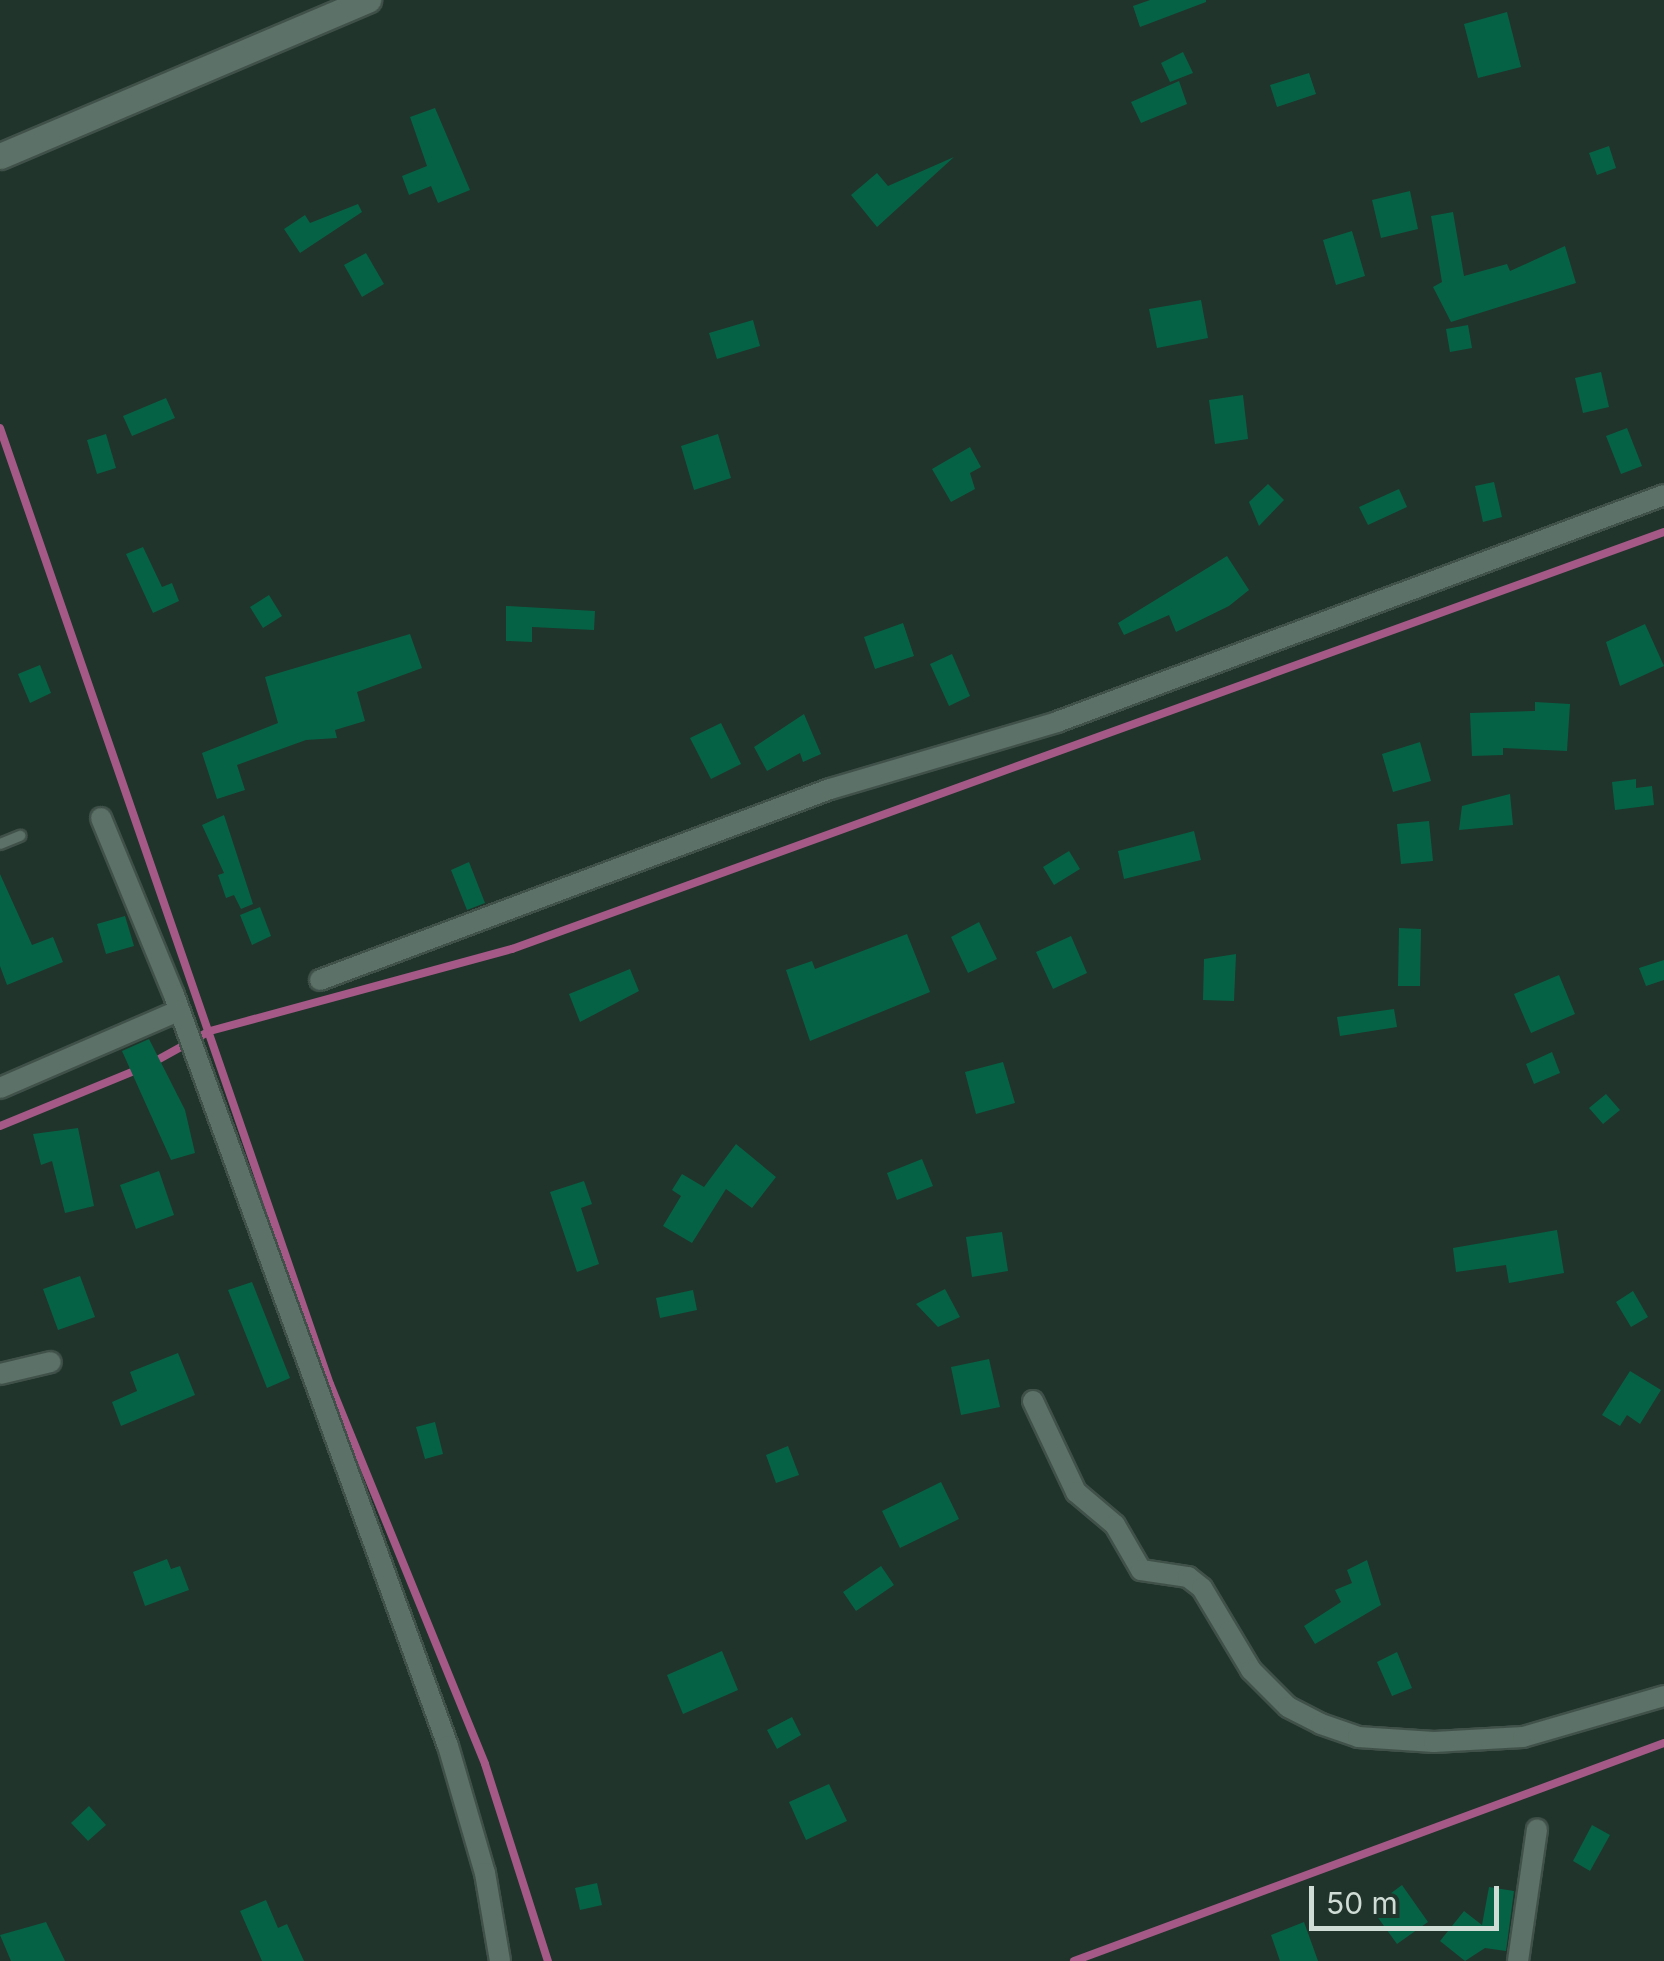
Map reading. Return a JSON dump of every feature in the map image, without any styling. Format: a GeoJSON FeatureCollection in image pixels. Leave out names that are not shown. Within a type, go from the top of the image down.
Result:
{"type":"FeatureCollection","features":[{"type":"Feature","properties":{"kind":"street"},"geometry":{"type":"LineString","coordinates":[[0,156],[368,0]]}},
{"type":"Feature","properties":{"kind":"street"},"geometry":{"type":"LineString","coordinates":[[320,980],[830,789],[1057,722],[1664,495]]}},
{"type":"Feature","properties":{"kind":"street"},"geometry":{"type":"LineString","coordinates":[[102,818],[178,1011],[448,1746],[485,1873],[500,1961]]}},
{"type":"Feature","properties":{"kind":"street"},"geometry":{"type":"LineString","coordinates":[[0,1088],[178,1011]]}},
{"type":"Feature","properties":{"kind":"street"},"geometry":{"type":"LineString","coordinates":[[0,1374],[51,1362]]}},
{"type":"Feature","properties":{"kind":"street"},"geometry":{"type":"LineString","coordinates":[[1033,1401],[1076,1492],[1115,1526],[1141,1570],[1188,1577],[1202,1588],[1251,1670],[1288,1707],[1320,1724],[1358,1736],[1434,1742],[1522,1737],[1664,1696]]}},
{"type":"Feature","properties":{"kind":"street"},"geometry":{"type":"LineString","coordinates":[[1518,1961],[1537,1829]]}},
{"type":"Feature","properties":{"kind":"lane"},"geometry":{"type":"LineString","coordinates":[[0,844],[20,836]]}},
{"type":"Feature","properties":{"kind":"building"},"geometry":{"type":"Polygon","coordinates":[[[1150,0],[1206,2],[1140,27],[1133,6],[1150,0]]]}},
{"type":"Feature","properties":{"kind":"building"},"geometry":{"type":"Polygon","coordinates":[[[1507,12],[1521,67],[1478,78],[1464,24],[1507,12]]]}},
{"type":"Feature","properties":{"kind":"building"},"geometry":{"type":"Polygon","coordinates":[[[1183,52],[1193,73],[1170,82],[1161,63],[1183,52]]]}},
{"type":"Feature","properties":{"kind":"building"},"geometry":{"type":"Polygon","coordinates":[[[1309,73],[1316,94],[1277,107],[1270,85],[1309,73]]]}},
{"type":"Feature","properties":{"kind":"building"},"geometry":{"type":"Polygon","coordinates":[[[1179,81],[1187,104],[1141,123],[1131,102],[1179,81]]]}},
{"type":"Feature","properties":{"kind":"building"},"geometry":{"type":"Polygon","coordinates":[[[435,108],[470,190],[438,203],[431,186],[409,195],[402,176],[427,166],[410,117],[435,108]]]}},
{"type":"Feature","properties":{"kind":"building"},"geometry":{"type":"Polygon","coordinates":[[[1609,146],[1616,168],[1597,175],[1589,153],[1609,146]]]}},
{"type":"Feature","properties":{"kind":"building"},"geometry":{"type":"Polygon","coordinates":[[[954,157],[877,227],[851,195],[877,173],[888,186],[954,157]]]}},
{"type":"Feature","properties":{"kind":"building"},"geometry":{"type":"Polygon","coordinates":[[[1410,191],[1418,229],[1381,238],[1372,200],[1410,191]]]}},
{"type":"Feature","properties":{"kind":"building"},"geometry":{"type":"Polygon","coordinates":[[[358,204],[362,212],[300,253],[284,229],[305,215],[310,223],[358,204]]]}},
{"type":"Feature","properties":{"kind":"building"},"geometry":{"type":"Polygon","coordinates":[[[1453,212],[1464,276],[1507,264],[1510,271],[1565,246],[1576,283],[1451,322],[1433,287],[1442,282],[1431,216],[1453,212]]]}},
{"type":"Feature","properties":{"kind":"building"},"geometry":{"type":"Polygon","coordinates":[[[1352,231],[1365,276],[1336,285],[1323,240],[1352,231]]]}},
{"type":"Feature","properties":{"kind":"building"},"geometry":{"type":"Polygon","coordinates":[[[366,253],[384,284],[362,297],[344,265],[366,253]]]}},
{"type":"Feature","properties":{"kind":"building"},"geometry":{"type":"Polygon","coordinates":[[[1201,300],[1208,338],[1157,348],[1149,309],[1201,300]]]}},
{"type":"Feature","properties":{"kind":"building"},"geometry":{"type":"Polygon","coordinates":[[[753,320],[760,346],[717,359],[709,333],[753,320]]]}},
{"type":"Feature","properties":{"kind":"building"},"geometry":{"type":"Polygon","coordinates":[[[1468,325],[1472,348],[1450,352],[1446,329],[1468,325]]]}},
{"type":"Feature","properties":{"kind":"building"},"geometry":{"type":"Polygon","coordinates":[[[1601,372],[1609,407],[1583,413],[1575,378],[1601,372]]]}},
{"type":"Feature","properties":{"kind":"building"},"geometry":{"type":"Polygon","coordinates":[[[1243,395],[1248,439],[1215,444],[1209,400],[1243,395]]]}},
{"type":"Feature","properties":{"kind":"building"},"geometry":{"type":"Polygon","coordinates":[[[166,398],[175,418],[132,436],[123,416],[166,398]]]}},
{"type":"Feature","properties":{"kind":"building"},"geometry":{"type":"Polygon","coordinates":[[[1627,428],[1642,466],[1621,474],[1606,436],[1627,428]]]}},
{"type":"Feature","properties":{"kind":"building"},"geometry":{"type":"Polygon","coordinates":[[[106,434],[116,468],[97,474],[87,440],[106,434]]]}},
{"type":"Feature","properties":{"kind":"building"},"geometry":{"type":"Polygon","coordinates":[[[718,434],[731,478],[694,490],[681,446],[718,434]]]}},
{"type":"Feature","properties":{"kind":"building"},"geometry":{"type":"Polygon","coordinates":[[[970,447],[981,467],[970,473],[975,489],[951,502],[932,469],[970,447]]]}},
{"type":"Feature","properties":{"kind":"building"},"geometry":{"type":"Polygon","coordinates":[[[1494,482],[1502,517],[1483,522],[1475,486],[1494,482]]]}},
{"type":"Feature","properties":{"kind":"building"},"geometry":{"type":"Polygon","coordinates":[[[1268,484],[1284,500],[1259,526],[1249,502],[1268,484]]]}},
{"type":"Feature","properties":{"kind":"building"},"geometry":{"type":"Polygon","coordinates":[[[1399,489],[1407,507],[1368,525],[1359,507],[1399,489]]]}},
{"type":"Feature","properties":{"kind":"building"},"geometry":{"type":"Polygon","coordinates":[[[143,547],[162,587],[172,583],[179,601],[153,613],[126,554],[143,547]]]}},
{"type":"Feature","properties":{"kind":"building"},"geometry":{"type":"Polygon","coordinates":[[[1227,556],[1249,590],[1229,606],[1176,632],[1169,615],[1124,635],[1118,623],[1227,556]]]}},
{"type":"Feature","properties":{"kind":"building"},"geometry":{"type":"Polygon","coordinates":[[[269,595],[282,616],[263,628],[250,607],[269,595]]]}},
{"type":"Feature","properties":{"kind":"building"},"geometry":{"type":"Polygon","coordinates":[[[506,606],[595,611],[594,630],[532,627],[532,642],[506,641],[506,606]]]}},
{"type":"Feature","properties":{"kind":"building"},"geometry":{"type":"Polygon","coordinates":[[[903,623],[914,656],[875,669],[864,637],[903,623]]]}},
{"type":"Feature","properties":{"kind":"building"},"geometry":{"type":"Polygon","coordinates":[[[1645,624],[1664,666],[1620,686],[1606,642],[1645,624]]]}},
{"type":"Feature","properties":{"kind":"building"},"geometry":{"type":"Polygon","coordinates":[[[410,634],[422,668],[357,692],[365,721],[335,730],[337,738],[306,740],[237,765],[245,790],[217,799],[202,753],[278,723],[265,677],[410,634]]]}},
{"type":"Feature","properties":{"kind":"building"},"geometry":{"type":"Polygon","coordinates":[[[952,654],[970,696],[949,706],[930,664],[952,654]]]}},
{"type":"Feature","properties":{"kind":"building"},"geometry":{"type":"Polygon","coordinates":[[[40,665],[51,693],[30,703],[18,674],[40,665]]]}},
{"type":"Feature","properties":{"kind":"building"},"geometry":{"type":"Polygon","coordinates":[[[1535,702],[1570,704],[1567,751],[1503,748],[1503,755],[1472,756],[1470,713],[1535,711],[1535,702]]]}},
{"type":"Feature","properties":{"kind":"building"},"geometry":{"type":"Polygon","coordinates":[[[804,714],[821,754],[803,762],[800,753],[767,771],[754,747],[804,714]]]}},
{"type":"Feature","properties":{"kind":"building"},"geometry":{"type":"Polygon","coordinates":[[[721,723],[741,764],[711,779],[690,738],[721,723]]]}},
{"type":"Feature","properties":{"kind":"building"},"geometry":{"type":"Polygon","coordinates":[[[1420,742],[1431,781],[1393,792],[1382,754],[1420,742]]]}},
{"type":"Feature","properties":{"kind":"building"},"geometry":{"type":"Polygon","coordinates":[[[1636,779],[1636,788],[1652,786],[1654,805],[1615,810],[1612,782],[1636,779]]]}},
{"type":"Feature","properties":{"kind":"building"},"geometry":{"type":"Polygon","coordinates":[[[1510,794],[1513,825],[1459,830],[1462,806],[1510,794]]]}},
{"type":"Feature","properties":{"kind":"building"},"geometry":{"type":"Polygon","coordinates":[[[224,815],[253,904],[241,909],[234,895],[226,898],[218,875],[224,873],[202,825],[224,815]]]}},
{"type":"Feature","properties":{"kind":"building"},"geometry":{"type":"Polygon","coordinates":[[[1429,821],[1433,861],[1401,864],[1397,824],[1429,821]]]}},
{"type":"Feature","properties":{"kind":"building"},"geometry":{"type":"Polygon","coordinates":[[[1194,831],[1201,860],[1124,879],[1118,851],[1194,831]]]}},
{"type":"Feature","properties":{"kind":"building"},"geometry":{"type":"Polygon","coordinates":[[[1069,851],[1080,869],[1054,885],[1043,867],[1069,851]]]}},
{"type":"Feature","properties":{"kind":"building"},"geometry":{"type":"Polygon","coordinates":[[[469,862],[485,903],[467,910],[451,870],[469,862]]]}},
{"type":"Feature","properties":{"kind":"building"},"geometry":{"type":"Polygon","coordinates":[[[0,874],[32,945],[53,937],[63,962],[7,985],[0,966],[0,874]]]}},
{"type":"Feature","properties":{"kind":"building"},"geometry":{"type":"Polygon","coordinates":[[[260,907],[271,936],[252,945],[240,915],[260,907]]]}},
{"type":"Feature","properties":{"kind":"building"},"geometry":{"type":"Polygon","coordinates":[[[125,916],[134,946],[106,954],[97,924],[125,916]]]}},
{"type":"Feature","properties":{"kind":"building"},"geometry":{"type":"Polygon","coordinates":[[[979,922],[997,959],[968,973],[951,937],[979,922]]]}},
{"type":"Feature","properties":{"kind":"building"},"geometry":{"type":"Polygon","coordinates":[[[1399,928],[1421,929],[1420,986],[1398,986],[1399,928]]]}},
{"type":"Feature","properties":{"kind":"building"},"geometry":{"type":"Polygon","coordinates":[[[907,934],[930,992],[810,1041],[786,970],[812,961],[815,969],[907,934]]]}},
{"type":"Feature","properties":{"kind":"building"},"geometry":{"type":"Polygon","coordinates":[[[1071,936],[1087,973],[1053,989],[1036,952],[1071,936]]]}},
{"type":"Feature","properties":{"kind":"building"},"geometry":{"type":"Polygon","coordinates":[[[1236,954],[1234,1001],[1203,1000],[1204,959],[1236,954]]]}},
{"type":"Feature","properties":{"kind":"building"},"geometry":{"type":"Polygon","coordinates":[[[1664,960],[1664,980],[1646,986],[1639,968],[1664,960]]]}},
{"type":"Feature","properties":{"kind":"building"},"geometry":{"type":"Polygon","coordinates":[[[630,969],[639,991],[580,1022],[569,994],[630,969]]]}},
{"type":"Feature","properties":{"kind":"building"},"geometry":{"type":"Polygon","coordinates":[[[1559,975],[1575,1014],[1531,1033],[1514,994],[1559,975]]]}},
{"type":"Feature","properties":{"kind":"building"},"geometry":{"type":"Polygon","coordinates":[[[1394,1009],[1397,1027],[1340,1036],[1337,1017],[1394,1009]]]}},
{"type":"Feature","properties":{"kind":"building"},"geometry":{"type":"Polygon","coordinates":[[[149,1039],[185,1110],[195,1153],[171,1160],[122,1051],[149,1039]]]}},
{"type":"Feature","properties":{"kind":"building"},"geometry":{"type":"Polygon","coordinates":[[[1552,1052],[1560,1073],[1534,1084],[1526,1064],[1552,1052]]]}},
{"type":"Feature","properties":{"kind":"building"},"geometry":{"type":"Polygon","coordinates":[[[1003,1062],[1015,1103],[976,1114],[965,1072],[1003,1062]]]}},
{"type":"Feature","properties":{"kind":"building"},"geometry":{"type":"Polygon","coordinates":[[[1606,1094],[1620,1110],[1603,1124],[1589,1108],[1606,1094]]]}},
{"type":"Feature","properties":{"kind":"building"},"geometry":{"type":"Polygon","coordinates":[[[78,1128],[94,1206],[65,1213],[52,1161],[41,1165],[33,1134],[78,1128]]]}},
{"type":"Feature","properties":{"kind":"building"},"geometry":{"type":"Polygon","coordinates":[[[736,1144],[776,1177],[752,1208],[726,1189],[692,1243],[663,1226],[681,1196],[672,1190],[682,1174],[704,1187],[736,1144]]]}},
{"type":"Feature","properties":{"kind":"building"},"geometry":{"type":"Polygon","coordinates":[[[922,1159],[933,1186],[897,1200],[887,1173],[922,1159]]]}},
{"type":"Feature","properties":{"kind":"building"},"geometry":{"type":"Polygon","coordinates":[[[159,1171],[174,1215],[136,1229],[120,1185],[159,1171]]]}},
{"type":"Feature","properties":{"kind":"building"},"geometry":{"type":"Polygon","coordinates":[[[584,1181],[592,1204],[581,1208],[599,1264],[577,1272],[550,1192],[584,1181]]]}},
{"type":"Feature","properties":{"kind":"building"},"geometry":{"type":"Polygon","coordinates":[[[1557,1230],[1564,1273],[1509,1283],[1506,1265],[1456,1272],[1453,1248],[1557,1230]]]}},
{"type":"Feature","properties":{"kind":"building"},"geometry":{"type":"Polygon","coordinates":[[[1002,1232],[1008,1271],[972,1277],[966,1237],[1002,1232]]]}},
{"type":"Feature","properties":{"kind":"building"},"geometry":{"type":"Polygon","coordinates":[[[80,1276],[95,1317],[58,1330],[43,1289],[80,1276]]]}},
{"type":"Feature","properties":{"kind":"building"},"geometry":{"type":"Polygon","coordinates":[[[252,1282],[290,1378],[267,1388],[228,1290],[252,1282]]]}},
{"type":"Feature","properties":{"kind":"building"},"geometry":{"type":"Polygon","coordinates":[[[945,1289],[960,1317],[938,1327],[916,1304],[945,1289]]]}},
{"type":"Feature","properties":{"kind":"building"},"geometry":{"type":"Polygon","coordinates":[[[693,1290],[697,1310],[660,1318],[656,1298],[693,1290]]]}},
{"type":"Feature","properties":{"kind":"building"},"geometry":{"type":"Polygon","coordinates":[[[1633,1291],[1648,1317],[1631,1327],[1616,1302],[1633,1291]]]}},
{"type":"Feature","properties":{"kind":"building"},"geometry":{"type":"Polygon","coordinates":[[[178,1353],[195,1395],[121,1426],[112,1402],[137,1391],[130,1372],[178,1353]]]}},
{"type":"Feature","properties":{"kind":"building"},"geometry":{"type":"Polygon","coordinates":[[[989,1359],[1000,1407],[961,1415],[951,1367],[989,1359]]]}},
{"type":"Feature","properties":{"kind":"building"},"geometry":{"type":"Polygon","coordinates":[[[1630,1371],[1661,1390],[1640,1424],[1627,1415],[1620,1426],[1602,1415],[1630,1371]]]}},
{"type":"Feature","properties":{"kind":"building"},"geometry":{"type":"Polygon","coordinates":[[[435,1422],[443,1454],[425,1459],[416,1427],[435,1422]]]}},
{"type":"Feature","properties":{"kind":"building"},"geometry":{"type":"Polygon","coordinates":[[[788,1446],[799,1475],[776,1483],[766,1455],[788,1446]]]}},
{"type":"Feature","properties":{"kind":"building"},"geometry":{"type":"Polygon","coordinates":[[[941,1482],[959,1519],[900,1548],[882,1511],[941,1482]]]}},
{"type":"Feature","properties":{"kind":"building"},"geometry":{"type":"Polygon","coordinates":[[[167,1559],[171,1569],[180,1566],[189,1590],[145,1606],[133,1572],[167,1559]]]}},
{"type":"Feature","properties":{"kind":"building"},"geometry":{"type":"Polygon","coordinates":[[[1367,1560],[1381,1605],[1315,1644],[1304,1626],[1341,1602],[1335,1590],[1352,1583],[1347,1570],[1367,1560]]]}},
{"type":"Feature","properties":{"kind":"building"},"geometry":{"type":"Polygon","coordinates":[[[881,1566],[894,1585],[856,1611],[843,1592],[881,1566]]]}},
{"type":"Feature","properties":{"kind":"building"},"geometry":{"type":"Polygon","coordinates":[[[722,1651],[738,1690],[683,1714],[667,1675],[722,1651]]]}},
{"type":"Feature","properties":{"kind":"building"},"geometry":{"type":"Polygon","coordinates":[[[1397,1652],[1412,1688],[1392,1696],[1377,1662],[1397,1652]]]}},
{"type":"Feature","properties":{"kind":"building"},"geometry":{"type":"Polygon","coordinates":[[[792,1717],[801,1735],[777,1749],[767,1730],[792,1717]]]}},
{"type":"Feature","properties":{"kind":"building"},"geometry":{"type":"Polygon","coordinates":[[[829,1784],[847,1821],[806,1840],[789,1802],[829,1784]]]}},
{"type":"Feature","properties":{"kind":"building"},"geometry":{"type":"Polygon","coordinates":[[[89,1806],[106,1825],[88,1841],[71,1823],[89,1806]]]}},
{"type":"Feature","properties":{"kind":"building"},"geometry":{"type":"Polygon","coordinates":[[[1592,1825],[1610,1835],[1590,1871],[1573,1861],[1592,1825]]]}},
{"type":"Feature","properties":{"kind":"building"},"geometry":{"type":"Polygon","coordinates":[[[597,1883],[602,1905],[580,1910],[575,1888],[597,1883]]]}},
{"type":"Feature","properties":{"kind":"building"},"geometry":{"type":"Polygon","coordinates":[[[1402,1885],[1428,1922],[1397,1944],[1371,1908],[1402,1885]]]}},
{"type":"Feature","properties":{"kind":"building"},"geometry":{"type":"Polygon","coordinates":[[[1489,1887],[1514,1891],[1506,1951],[1485,1948],[1465,1961],[1440,1941],[1464,1911],[1482,1925],[1489,1887]]]}},
{"type":"Feature","properties":{"kind":"building"},"geometry":{"type":"Polygon","coordinates":[[[266,1900],[278,1928],[287,1924],[304,1961],[262,1961],[240,1911],[266,1900]]]}},
{"type":"Feature","properties":{"kind":"building"},"geometry":{"type":"Polygon","coordinates":[[[46,1922],[65,1961],[11,1961],[0,1935],[46,1922]]]}},
{"type":"Feature","properties":{"kind":"building"},"geometry":{"type":"Polygon","coordinates":[[[1304,1922],[1318,1961],[1280,1961],[1271,1935],[1304,1922]]]}},
{"type":"Feature","properties":{"kind":"waterway"},"geometry":{"type":"LineString","coordinates":[[0,428],[330,1384],[485,1764],[548,1961]]}},
{"type":"Feature","properties":{"kind":"waterway"},"geometry":{"type":"LineString","coordinates":[[152,1063],[210,1031],[512,949],[1664,532]]}},
{"type":"Feature","properties":{"kind":"waterway"},"geometry":{"type":"LineString","coordinates":[[0,1126],[139,1069]]}},
{"type":"Feature","properties":{"kind":"waterway"},"geometry":{"type":"LineString","coordinates":[[1074,1961],[1664,1743]]}}]}
